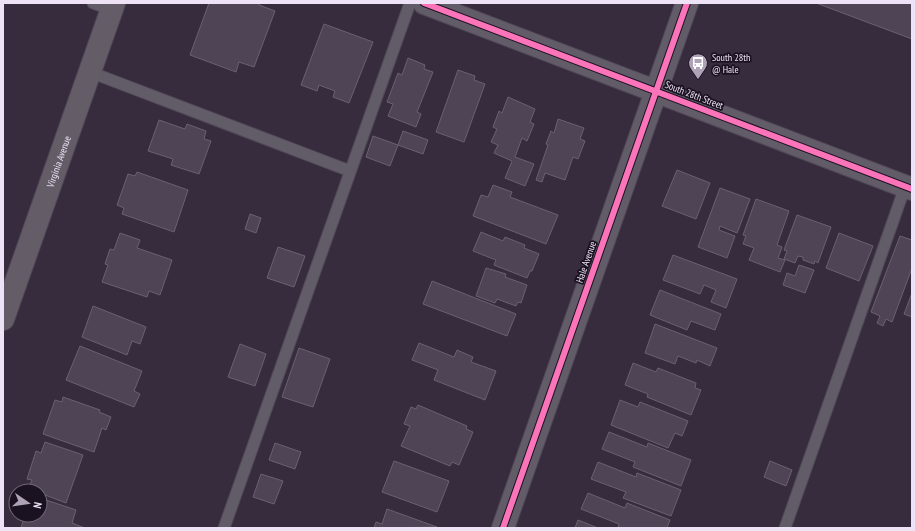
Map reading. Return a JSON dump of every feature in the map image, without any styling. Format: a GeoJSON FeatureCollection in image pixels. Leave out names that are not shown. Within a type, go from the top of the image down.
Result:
{"type":"FeatureCollection","features":[{"type":"Feature","properties":{"kind":"main road","name":"Virginia Avenue"},"geometry":{"type":"LineString","coordinates":[[3,319],[90,72],[106,5]]}},
{"type":"Feature","properties":{"kind":"street","name":"South 28th Street"},"geometry":{"type":"LineString","coordinates":[[424,3],[909,188]]}},
{"type":"Feature","properties":{"kind":"street","name":"Hale Avenue"},"geometry":{"type":"LineString","coordinates":[[504,528],[687,3]]}},
{"type":"Feature","properties":{"kind":"lane"},"geometry":{"type":"LineString","coordinates":[[224,528],[410,3]]}},
{"type":"Feature","properties":{"kind":"lane"},"geometry":{"type":"LineString","coordinates":[[90,72],[350,171]]}},
{"type":"Feature","properties":{"kind":"lane"},"geometry":{"type":"LineString","coordinates":[[785,528],[909,188]]}},
{"type":"Feature","properties":{"kind":"building"},"geometry":{"type":"Polygon","coordinates":[[[209,3],[260,3],[259,5],[275,11],[254,67],[239,62],[236,72],[190,55],[209,3]]]}},
{"type":"Feature","properties":{"kind":"building"},"geometry":{"type":"Polygon","coordinates":[[[816,3],[912,3],[912,39],[816,3]]]}},
{"type":"Feature","properties":{"kind":"building"},"geometry":{"type":"Polygon","coordinates":[[[324,24],[373,42],[349,103],[333,97],[335,91],[319,85],[317,91],[301,85],[324,24]]]}},
{"type":"Feature","properties":{"kind":"building"},"geometry":{"type":"Polygon","coordinates":[[[408,58],[425,65],[424,69],[433,72],[417,112],[421,114],[416,127],[388,116],[393,104],[387,102],[398,73],[402,75],[408,58]]]}},
{"type":"Feature","properties":{"kind":"building"},"geometry":{"type":"Polygon","coordinates":[[[458,70],[475,76],[474,80],[485,84],[464,142],[436,132],[458,70]]]}},
{"type":"Feature","properties":{"kind":"building"},"geometry":{"type":"Polygon","coordinates":[[[508,97],[535,109],[530,122],[534,124],[527,141],[522,138],[515,157],[534,164],[525,186],[505,178],[512,161],[494,153],[498,145],[491,142],[497,129],[493,127],[499,111],[502,113],[508,97]]]}},
{"type":"Feature","properties":{"kind":"building"},"geometry":{"type":"Polygon","coordinates":[[[558,119],[584,128],[580,139],[585,141],[578,159],[573,157],[565,180],[545,173],[542,182],[536,180],[548,145],[546,144],[551,131],[554,133],[558,119]]]}},
{"type":"Feature","properties":{"kind":"building"},"geometry":{"type":"Polygon","coordinates":[[[159,120],[185,129],[187,124],[206,131],[204,139],[211,141],[199,174],[171,165],[173,159],[148,151],[159,120]]]}},
{"type":"Feature","properties":{"kind":"building"},"geometry":{"type":"Polygon","coordinates":[[[403,131],[428,140],[423,154],[398,145],[403,131]]]}},
{"type":"Feature","properties":{"kind":"building"},"geometry":{"type":"Polygon","coordinates":[[[373,136],[398,145],[390,166],[366,157],[373,136]]]}},
{"type":"Feature","properties":{"kind":"building"},"geometry":{"type":"Polygon","coordinates":[[[677,170],[710,183],[696,219],[662,206],[677,170]]]}},
{"type":"Feature","properties":{"kind":"building"},"geometry":{"type":"Polygon","coordinates":[[[137,172],[188,190],[174,232],[122,214],[124,208],[117,205],[128,174],[135,176],[137,172]]]}},
{"type":"Feature","properties":{"kind":"building"},"geometry":{"type":"Polygon","coordinates":[[[493,185],[512,192],[510,197],[558,215],[546,244],[473,216],[481,195],[488,197],[493,185]]]}},
{"type":"Feature","properties":{"kind":"building"},"geometry":{"type":"Polygon","coordinates":[[[720,188],[750,199],[737,233],[720,226],[719,230],[735,236],[727,258],[698,247],[720,188]]]}},
{"type":"Feature","properties":{"kind":"building"},"geometry":{"type":"Polygon","coordinates":[[[756,199],[789,211],[777,245],[782,247],[778,258],[785,260],[780,272],[749,260],[754,248],[743,244],[746,236],[743,235],[756,199]]]}},
{"type":"Feature","properties":{"kind":"building"},"geometry":{"type":"Polygon","coordinates":[[[250,214],[261,218],[256,233],[245,229],[250,214]]]}},
{"type":"Feature","properties":{"kind":"building"},"geometry":{"type":"Polygon","coordinates":[[[797,215],[831,227],[818,263],[815,261],[814,264],[803,260],[803,257],[798,256],[795,263],[784,259],[787,251],[784,250],[797,215]]]}},
{"type":"Feature","properties":{"kind":"building"},"geometry":{"type":"Polygon","coordinates":[[[481,232],[503,241],[505,237],[525,245],[524,248],[539,254],[532,271],[530,271],[527,278],[494,265],[496,260],[473,251],[481,232]]]}},
{"type":"Feature","properties":{"kind":"building"},"geometry":{"type":"Polygon","coordinates":[[[120,233],[140,240],[137,248],[172,260],[160,295],[149,291],[147,297],[102,282],[108,265],[105,264],[110,249],[114,250],[120,233]]]}},
{"type":"Feature","properties":{"kind":"building"},"geometry":{"type":"Polygon","coordinates":[[[839,233],[873,246],[859,281],[826,268],[839,233]]]}},
{"type":"Feature","properties":{"kind":"building"},"geometry":{"type":"Polygon","coordinates":[[[900,236],[912,240],[912,268],[892,322],[886,319],[883,326],[877,323],[880,316],[871,312],[900,236]]]}},
{"type":"Feature","properties":{"kind":"building"},"geometry":{"type":"Polygon","coordinates":[[[278,247],[305,256],[294,287],[267,278],[278,247]]]}},
{"type":"Feature","properties":{"kind":"building"},"geometry":{"type":"Polygon","coordinates":[[[673,255],[737,279],[726,308],[711,302],[716,290],[704,285],[700,294],[663,280],[673,255]]]}},
{"type":"Feature","properties":{"kind":"building"},"geometry":{"type":"Polygon","coordinates":[[[799,265],[814,270],[805,293],[783,285],[787,273],[795,276],[799,265]]]}},
{"type":"Feature","properties":{"kind":"building"},"geometry":{"type":"Polygon","coordinates":[[[486,268],[506,274],[505,277],[527,285],[521,303],[518,302],[516,306],[497,299],[495,303],[476,296],[486,268]]]}},
{"type":"Feature","properties":{"kind":"building"},"geometry":{"type":"Polygon","coordinates":[[[432,281],[516,314],[507,336],[423,304],[432,281]]]}},
{"type":"Feature","properties":{"kind":"building"},"geometry":{"type":"Polygon","coordinates":[[[660,290],[721,314],[715,330],[691,321],[687,330],[650,315],[660,290]]]}},
{"type":"Feature","properties":{"kind":"building"},"geometry":{"type":"Polygon","coordinates":[[[912,293],[912,317],[904,314],[912,293]]]}},
{"type":"Feature","properties":{"kind":"building"},"geometry":{"type":"Polygon","coordinates":[[[93,306],[146,327],[140,344],[132,341],[127,355],[82,337],[93,306]]]}},
{"type":"Feature","properties":{"kind":"building"},"geometry":{"type":"Polygon","coordinates":[[[655,324],[717,348],[710,366],[697,360],[696,363],[678,356],[675,364],[645,353],[655,324]]]}},
{"type":"Feature","properties":{"kind":"building"},"geometry":{"type":"Polygon","coordinates":[[[419,343],[454,357],[457,350],[473,357],[471,362],[496,371],[485,400],[434,380],[438,370],[412,360],[419,343]]]}},
{"type":"Feature","properties":{"kind":"building"},"geometry":{"type":"Polygon","coordinates":[[[240,344],[266,354],[255,386],[228,377],[240,344]]]}},
{"type":"Feature","properties":{"kind":"building"},"geometry":{"type":"Polygon","coordinates":[[[80,346],[142,371],[134,391],[140,394],[134,407],[66,380],[80,346]]]}},
{"type":"Feature","properties":{"kind":"building"},"geometry":{"type":"Polygon","coordinates":[[[299,348],[330,359],[313,407],[282,397],[299,348]]]}},
{"type":"Feature","properties":{"kind":"building"},"geometry":{"type":"Polygon","coordinates":[[[633,363],[656,372],[658,368],[696,383],[695,388],[701,390],[691,415],[647,397],[648,394],[625,385],[633,363]]]}},
{"type":"Feature","properties":{"kind":"building"},"geometry":{"type":"Polygon","coordinates":[[[63,397],[100,410],[99,412],[111,417],[106,430],[102,428],[94,452],[43,434],[55,400],[62,402],[63,397]]]}},
{"type":"Feature","properties":{"kind":"building"},"geometry":{"type":"Polygon","coordinates":[[[620,400],[638,407],[640,402],[688,421],[682,436],[675,433],[668,448],[611,425],[620,400]]]}},
{"type":"Feature","properties":{"kind":"building"},"geometry":{"type":"Polygon","coordinates":[[[418,405],[467,426],[466,429],[473,432],[459,465],[452,462],[450,466],[401,446],[410,426],[404,424],[411,407],[416,409],[418,405]]]}},
{"type":"Feature","properties":{"kind":"building"},"geometry":{"type":"Polygon","coordinates":[[[609,432],[647,447],[648,443],[691,460],[681,486],[633,467],[635,462],[602,449],[609,432]]]}},
{"type":"Feature","properties":{"kind":"building"},"geometry":{"type":"Polygon","coordinates":[[[45,442],[83,455],[66,503],[48,496],[48,483],[31,483],[32,480],[27,479],[36,451],[41,453],[45,442]]]}},
{"type":"Feature","properties":{"kind":"building"},"geometry":{"type":"Polygon","coordinates":[[[275,443],[301,452],[295,469],[269,460],[275,443]]]}},
{"type":"Feature","properties":{"kind":"building"},"geometry":{"type":"Polygon","coordinates":[[[394,461],[449,481],[437,512],[382,492],[394,461]]]}},
{"type":"Feature","properties":{"kind":"building"},"geometry":{"type":"Polygon","coordinates":[[[770,461],[792,470],[786,486],[764,477],[770,461]]]}},
{"type":"Feature","properties":{"kind":"building"},"geometry":{"type":"Polygon","coordinates":[[[598,462],[636,477],[637,473],[681,490],[671,516],[623,498],[626,492],[591,479],[598,462]]]}},
{"type":"Feature","properties":{"kind":"building"},"geometry":{"type":"Polygon","coordinates":[[[261,474],[283,481],[274,504],[253,497],[261,474]]]}},
{"type":"Feature","properties":{"kind":"building"},"geometry":{"type":"Polygon","coordinates":[[[588,493],[625,508],[627,503],[670,520],[667,528],[618,528],[619,524],[581,509],[588,493]]]}},
{"type":"Feature","properties":{"kind":"building"},"geometry":{"type":"Polygon","coordinates":[[[48,501],[76,510],[72,523],[85,528],[21,528],[23,523],[48,523],[48,501]]]}},
{"type":"Feature","properties":{"kind":"building"},"geometry":{"type":"Polygon","coordinates":[[[387,509],[437,527],[374,528],[376,522],[382,524],[387,509]]]}},
{"type":"Feature","properties":{"kind":"building"},"geometry":{"type":"Polygon","coordinates":[[[578,520],[598,528],[575,528],[578,520]]]}},
{"type":"Feature","properties":{"kind":"cycle path"},"geometry":{"type":"LineString","coordinates":[[424,3],[912,189]]}},
{"type":"Feature","properties":{"kind":"cycle path"},"geometry":{"type":"LineString","coordinates":[[503,528],[687,3]]}},
{"type":"Feature","properties":{"kind":"place","name":"South 28th @ Hale"},"geometry":{"type":"Point","coordinates":[698,80]}}]}
